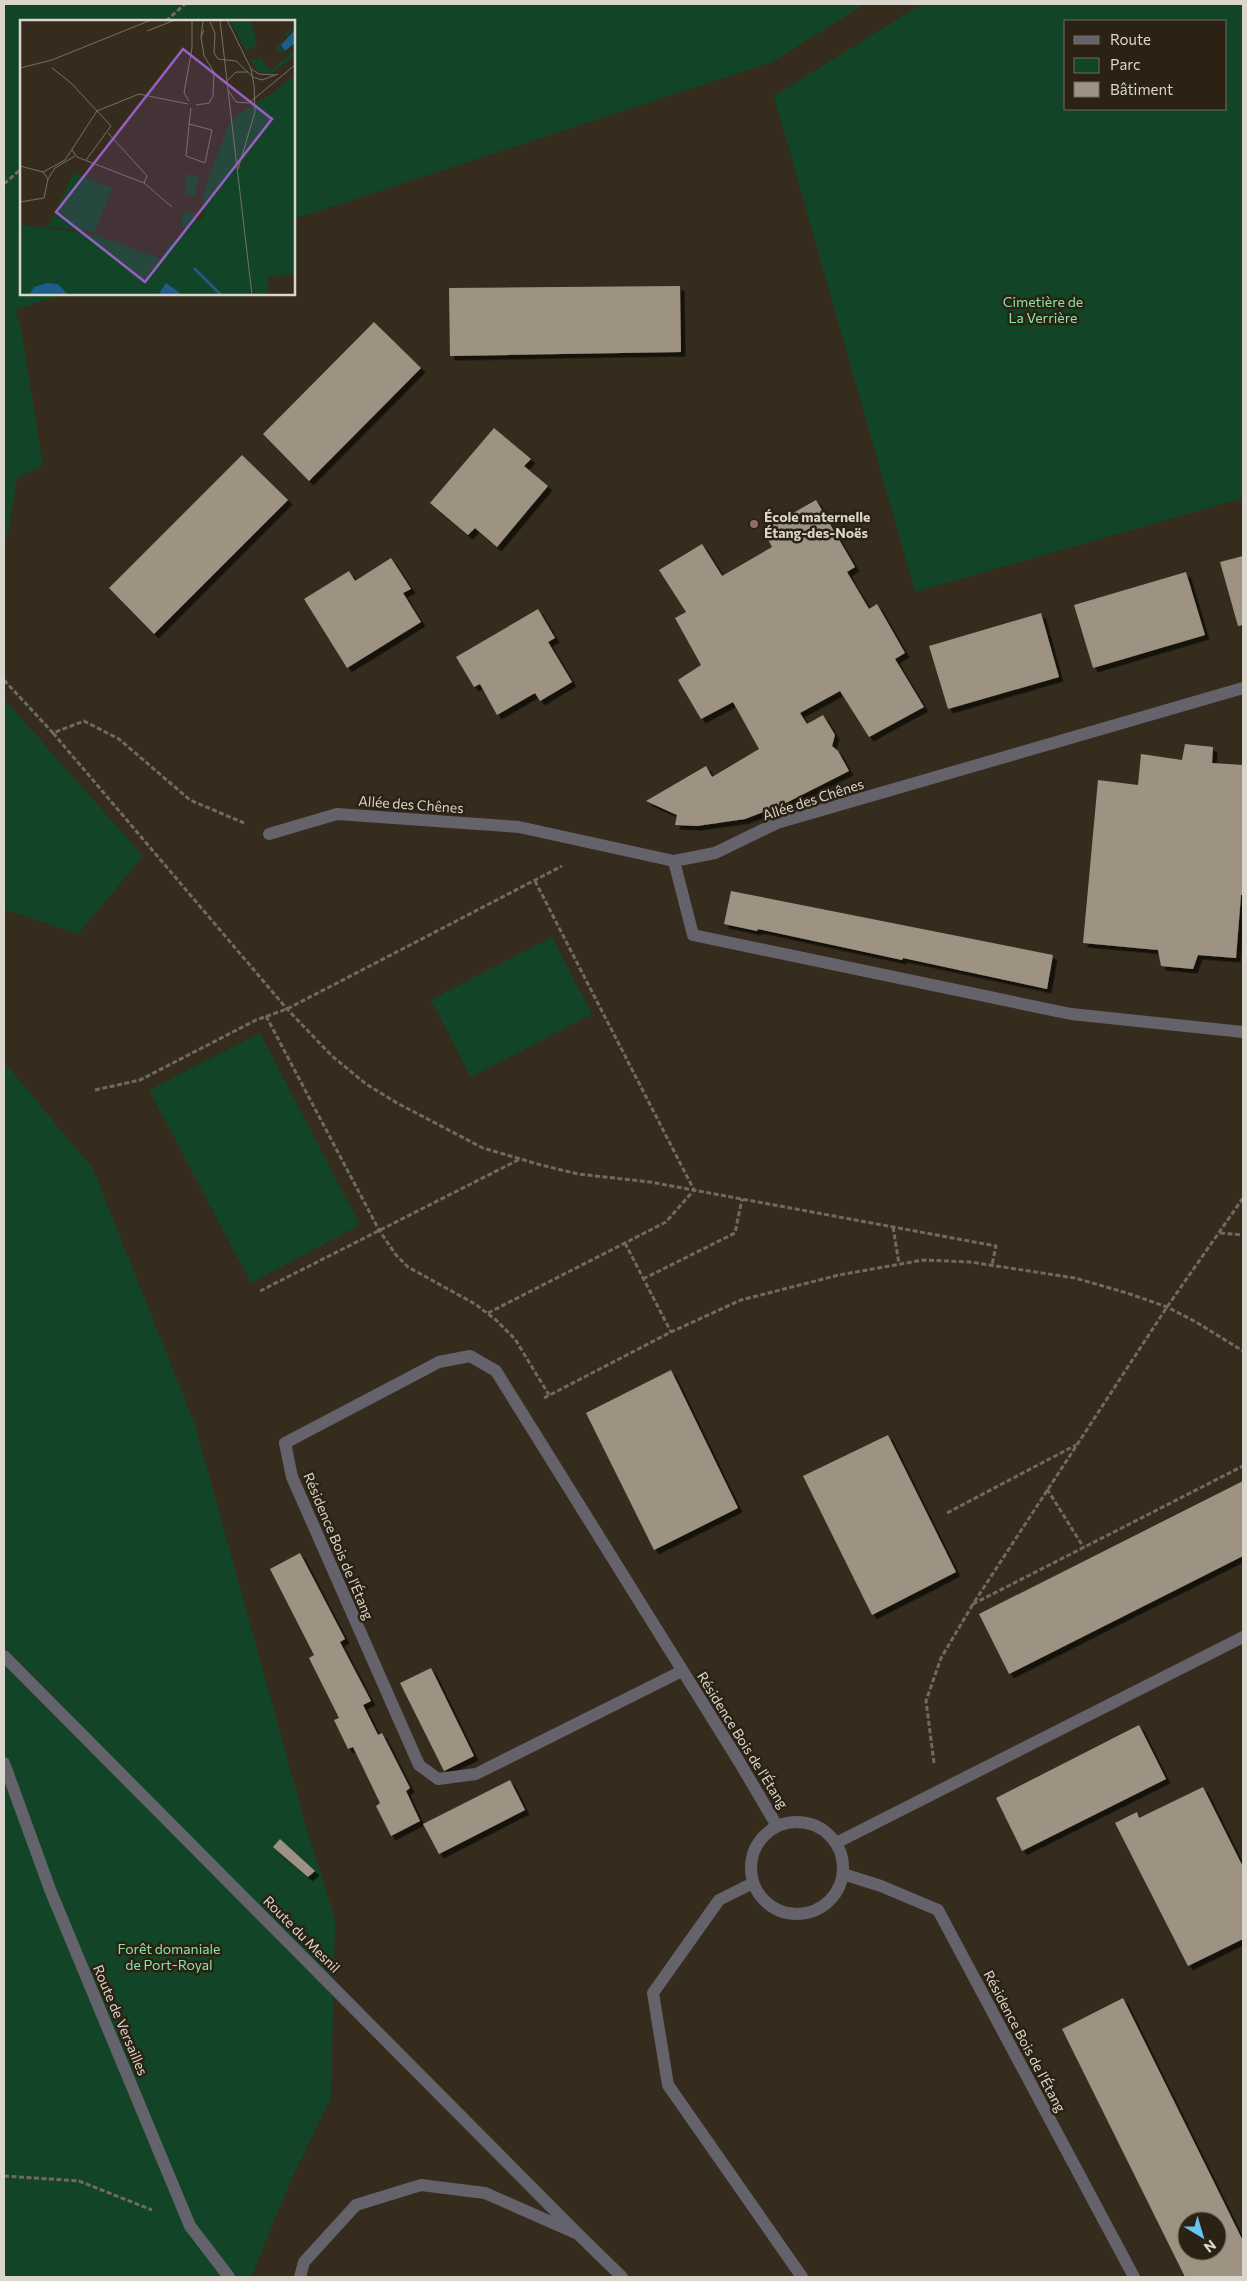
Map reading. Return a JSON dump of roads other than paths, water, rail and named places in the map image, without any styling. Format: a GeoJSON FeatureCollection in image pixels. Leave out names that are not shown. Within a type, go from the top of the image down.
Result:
{"type":"FeatureCollection","features":[{"type":"Feature","properties":{"kind":"street","name":"Allée des Chênes"},"geometry":{"type":"LineString","coordinates":[[268,834],[337,814],[519,827],[674,861],[715,853],[777,823],[1243,688]]}},
{"type":"Feature","properties":{"kind":"street"},"geometry":{"type":"LineString","coordinates":[[674,861],[694,935],[1071,1014],[1243,1032]]}},
{"type":"Feature","properties":{"kind":"street","name":"Résidence Bois de l'Étang"},"geometry":{"type":"LineString","coordinates":[[682,1671],[476,1774],[438,1779],[419,1765],[292,1477],[285,1443],[439,1362],[470,1356],[496,1371],[520,1410],[682,1671],[778,1826]]}},
{"type":"Feature","properties":{"kind":"street"},"geometry":{"type":"LineString","coordinates":[[802,2277],[668,2084],[653,1993],[719,1900],[753,1883],[760,1897],[772,1907],[786,1913],[801,1914],[816,1910],[829,1901],[838,1889],[842,1874],[841,1853],[836,1843],[1243,1637]]}},
{"type":"Feature","properties":{"kind":"street","name":"Route du Mesnil"},"geometry":{"type":"LineString","coordinates":[[4,1656],[622,2277]]}},
{"type":"Feature","properties":{"kind":"street","name":"Route de Versailles"},"geometry":{"type":"LineString","coordinates":[[4,1763],[51,1892],[190,2226],[229,2277]]}},
{"type":"Feature","properties":{"kind":"street","name":"Résidence Bois de l'Étang"},"geometry":{"type":"LineString","coordinates":[[753,1883],[750,1869],[752,1856],[757,1844],[766,1833],[778,1826],[790,1822],[803,1822],[816,1826],[827,1833],[836,1843]]}},
{"type":"Feature","properties":{"kind":"street","name":"Résidence Bois de l'Étang"},"geometry":{"type":"LineString","coordinates":[[842,1874],[881,1886],[938,1910],[1134,2277]]}},
{"type":"Feature","properties":{"kind":"street"},"geometry":{"type":"LineString","coordinates":[[300,2277],[304,2262],[356,2205],[422,2185],[485,2193],[578,2234]]}},
{"type":"Feature","properties":{"kind":"place","name":"École maternelle Étang-des-Noës"},"geometry":{"type":"Point","coordinates":[754,524]}},
{"type":"Feature","properties":{"kind":"park label","name":"Cimetière de La Verrière"},"geometry":{"type":"Point","coordinates":[1043,310]}},
{"type":"Feature","properties":{"kind":"park label","name":"Forêt domaniale de Port-Royal"},"geometry":{"type":"Point","coordinates":[169,1956]}}]}
